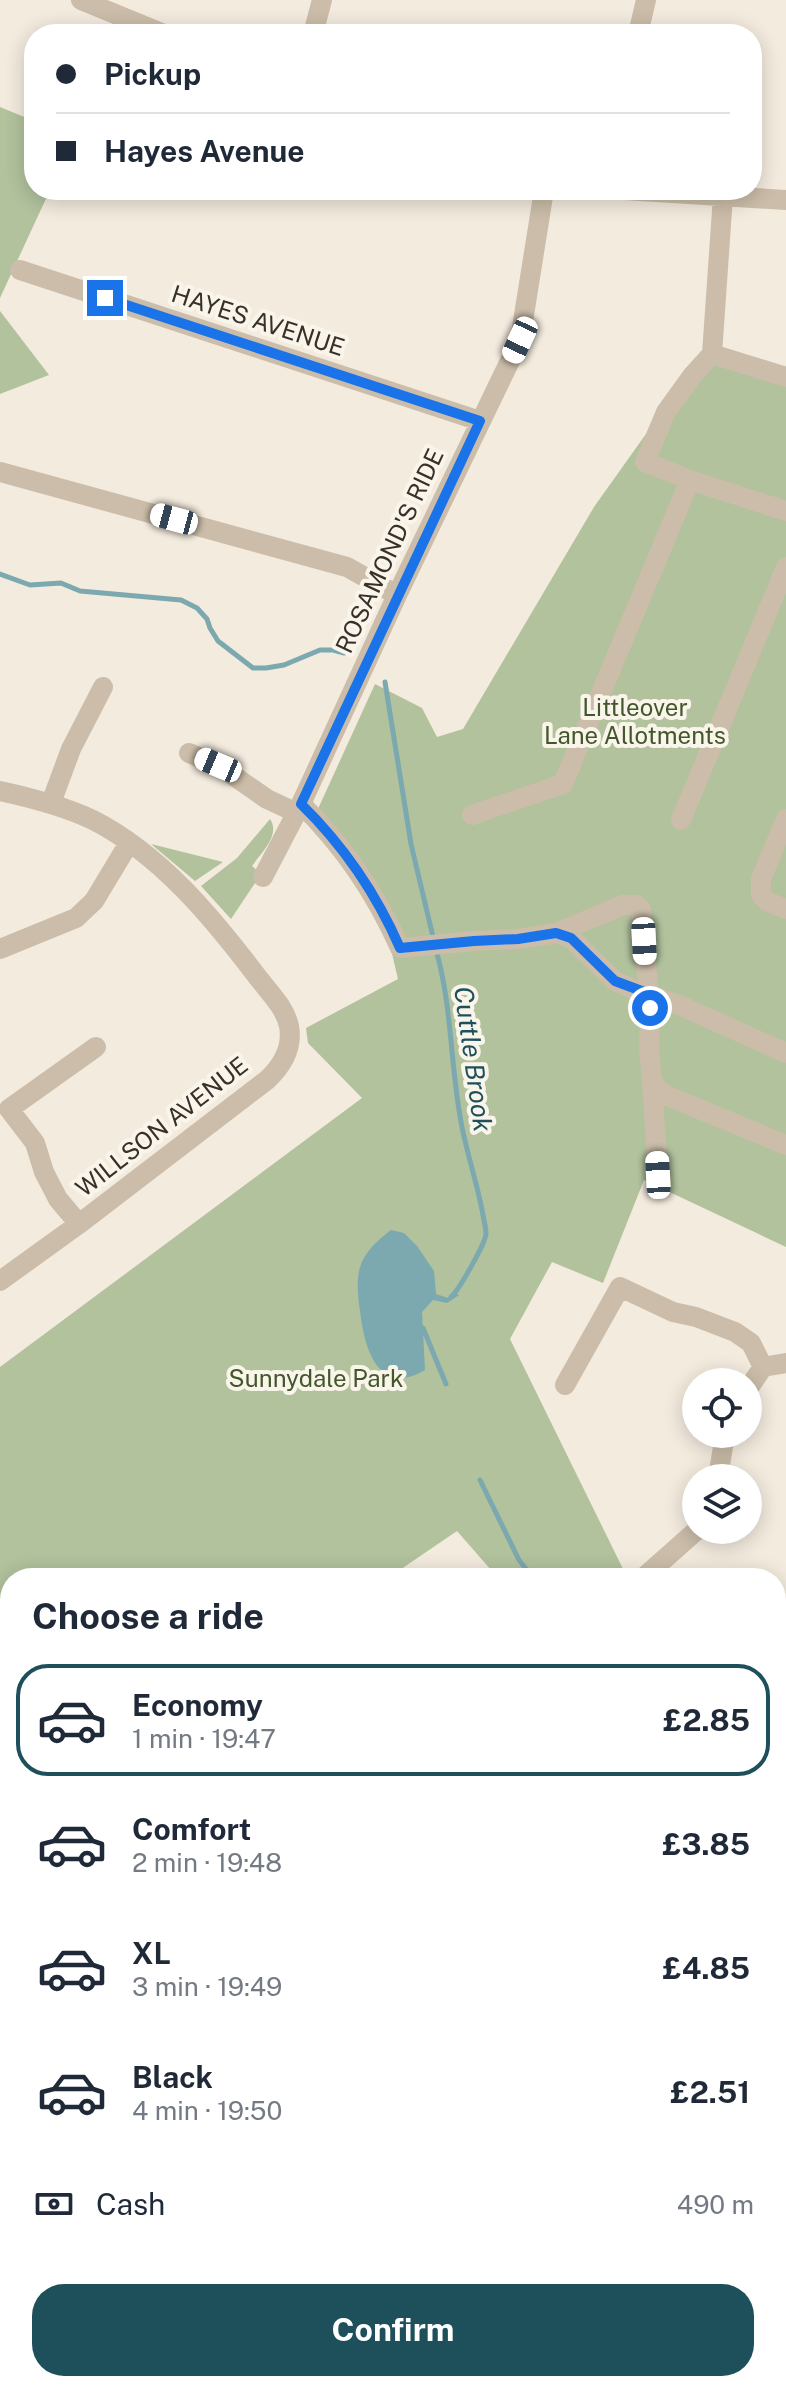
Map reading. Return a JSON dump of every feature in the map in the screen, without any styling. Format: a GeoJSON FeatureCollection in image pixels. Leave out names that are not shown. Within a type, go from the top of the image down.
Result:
{"type":"FeatureCollection","features":[{"type":"Feature","properties":{"kind":"street"},"geometry":{"type":"LineString","coordinates":[[81,0],[140,24]]}},
{"type":"Feature","properties":{"kind":"street"},"geometry":{"type":"LineString","coordinates":[[316,24],[322,0]]}},
{"type":"Feature","properties":{"kind":"street"},"geometry":{"type":"LineString","coordinates":[[640,24],[646,0]]}},
{"type":"Feature","properties":{"kind":"street"},"geometry":{"type":"LineString","coordinates":[[762,198],[786,200]]}},
{"type":"Feature","properties":{"kind":"street","name":"ROSAMOND'S RIDE"},"geometry":{"type":"LineString","coordinates":[[263,877],[299,809],[397,595],[520,340],[542,200]]}},
{"type":"Feature","properties":{"kind":"street"},"geometry":{"type":"LineString","coordinates":[[723,200],[712,354],[666,412],[645,462],[786,511]]}},
{"type":"Feature","properties":{"kind":"street","name":"HAYES AVENUE"},"geometry":{"type":"LineString","coordinates":[[20,270],[480,421]]}},
{"type":"Feature","properties":{"kind":"street"},"geometry":{"type":"LineString","coordinates":[[712,354],[786,377]]}},
{"type":"Feature","properties":{"kind":"street"},"geometry":{"type":"LineString","coordinates":[[0,472],[347,567],[397,595]]}},
{"type":"Feature","properties":{"kind":"street"},"geometry":{"type":"LineString","coordinates":[[472,815],[563,784],[690,480]]}},
{"type":"Feature","properties":{"kind":"street"},"geometry":{"type":"LineString","coordinates":[[681,820],[786,567]]}},
{"type":"Feature","properties":{"kind":"street"},"geometry":{"type":"LineString","coordinates":[[51,803],[71,749],[103,687]]}},
{"type":"Feature","properties":{"kind":"street"},"geometry":{"type":"LineString","coordinates":[[189,753],[218,765],[267,799],[299,809],[346,853],[386,916],[400,948],[556,933],[623,905],[636,905],[643,915],[658,1175]]}},
{"type":"Feature","properties":{"kind":"street","name":"WILLSON AVENUE"},"geometry":{"type":"LineString","coordinates":[[0,791],[51,803],[94,821],[129,843],[185,889],[227,936],[283,1010],[290,1039],[283,1063],[267,1080],[0,1281]]}},
{"type":"Feature","properties":{"kind":"street"},"geometry":{"type":"LineString","coordinates":[[786,819],[761,879],[761,895],[768,902],[786,909]]}},
{"type":"Feature","properties":{"kind":"street"},"geometry":{"type":"LineString","coordinates":[[0,949],[76,918],[94,901],[129,843]]}},
{"type":"Feature","properties":{"kind":"street"},"geometry":{"type":"LineString","coordinates":[[556,933],[571,938],[615,981],[679,1005],[786,1053]]}},
{"type":"Feature","properties":{"kind":"street"},"geometry":{"type":"LineString","coordinates":[[79,1224],[58,1199],[44,1172],[35,1143],[9,1109],[96,1047]]}},
{"type":"Feature","properties":{"kind":"street"},"geometry":{"type":"LineString","coordinates":[[652,1082],[663,1094],[786,1145]]}},
{"type":"Feature","properties":{"kind":"street"},"geometry":{"type":"LineString","coordinates":[[565,1385],[620,1287],[673,1312],[735,1332],[751,1343],[763,1367],[786,1363]]}},
{"type":"Feature","properties":{"kind":"street"},"geometry":{"type":"LineString","coordinates":[[654,1568],[682,1543]]}},
{"type":"Feature","properties":{"kind":"green space"},"geometry":{"type":"Polygon","coordinates":[[[0,107],[24,117],[24,200],[45,200],[0,298],[0,107]]]}},
{"type":"Feature","properties":{"kind":"green space"},"geometry":{"type":"Polygon","coordinates":[[[0,311],[49,375],[0,394],[0,311]]]}},
{"type":"Feature","properties":{"kind":"green space"},"geometry":{"type":"Polygon","coordinates":[[[719,354],[784,374],[786,365],[786,1247],[644,1180],[603,1283],[552,1262],[510,1339],[623,1568],[489,1568],[457,1531],[403,1568],[0,1568],[0,1367],[362,1098],[308,1043],[306,1028],[398,979],[385,924],[312,822],[375,684],[422,708],[437,737],[463,729],[594,507],[663,410],[719,354]]]}},
{"type":"Feature","properties":{"kind":"green space"},"geometry":{"type":"Polygon","coordinates":[[[270,819],[272,837],[252,866],[261,874],[231,919],[201,886],[237,858],[270,819]]]}},
{"type":"Feature","properties":{"kind":"green space"},"geometry":{"type":"Polygon","coordinates":[[[151,844],[223,862],[195,881],[151,844]]]}},
{"type":"Feature","properties":{"kind":"water"},"geometry":{"type":"Polygon","coordinates":[[[391,1230],[404,1233],[417,1246],[434,1271],[436,1294],[448,1298],[453,1292],[459,1295],[447,1303],[433,1300],[422,1312],[425,1370],[409,1377],[396,1378],[376,1364],[362,1325],[360,1267],[372,1246],[391,1230]]]}},
{"type":"Feature","properties":{"kind":"waterway","name":"Cuttle Brook"},"geometry":{"type":"LineString","coordinates":[[0,574],[30,585],[61,583],[80,591],[181,600],[197,608],[207,619],[218,641],[253,668],[284,665],[320,650],[344,653]]}},
{"type":"Feature","properties":{"kind":"waterway","name":"Cuttle Brook"},"geometry":{"type":"LineString","coordinates":[[385,682],[411,844],[434,941]]}},
{"type":"Feature","properties":{"kind":"waterway","name":"Cuttle Brook"},"geometry":{"type":"LineString","coordinates":[[436,950],[446,995],[459,1109],[486,1232],[477,1256],[451,1297]]}},
{"type":"Feature","properties":{"kind":"waterway","name":"Cuttle Brook"},"geometry":{"type":"LineString","coordinates":[[423,1328],[446,1384]]}},
{"type":"Feature","properties":{"kind":"waterway","name":"Cuttle Brook"},"geometry":{"type":"LineString","coordinates":[[480,1480],[525,1568]]}},
{"type":"Feature","properties":{"kind":"route"},"geometry":{"type":"LineString","coordinates":[[105,298],[480,421],[301,804],[346,853],[386,916],[400,948],[556,933],[571,938],[615,981],[647,993],[650,1008]]}},
{"type":"Feature","properties":{"kind":"park label","name":"Littleover Lane Allotments"},"geometry":{"type":"Point","coordinates":[635,722]}},
{"type":"Feature","properties":{"kind":"park label","name":"Sunnydale Park"},"geometry":{"type":"Point","coordinates":[316,1379]}}]}
